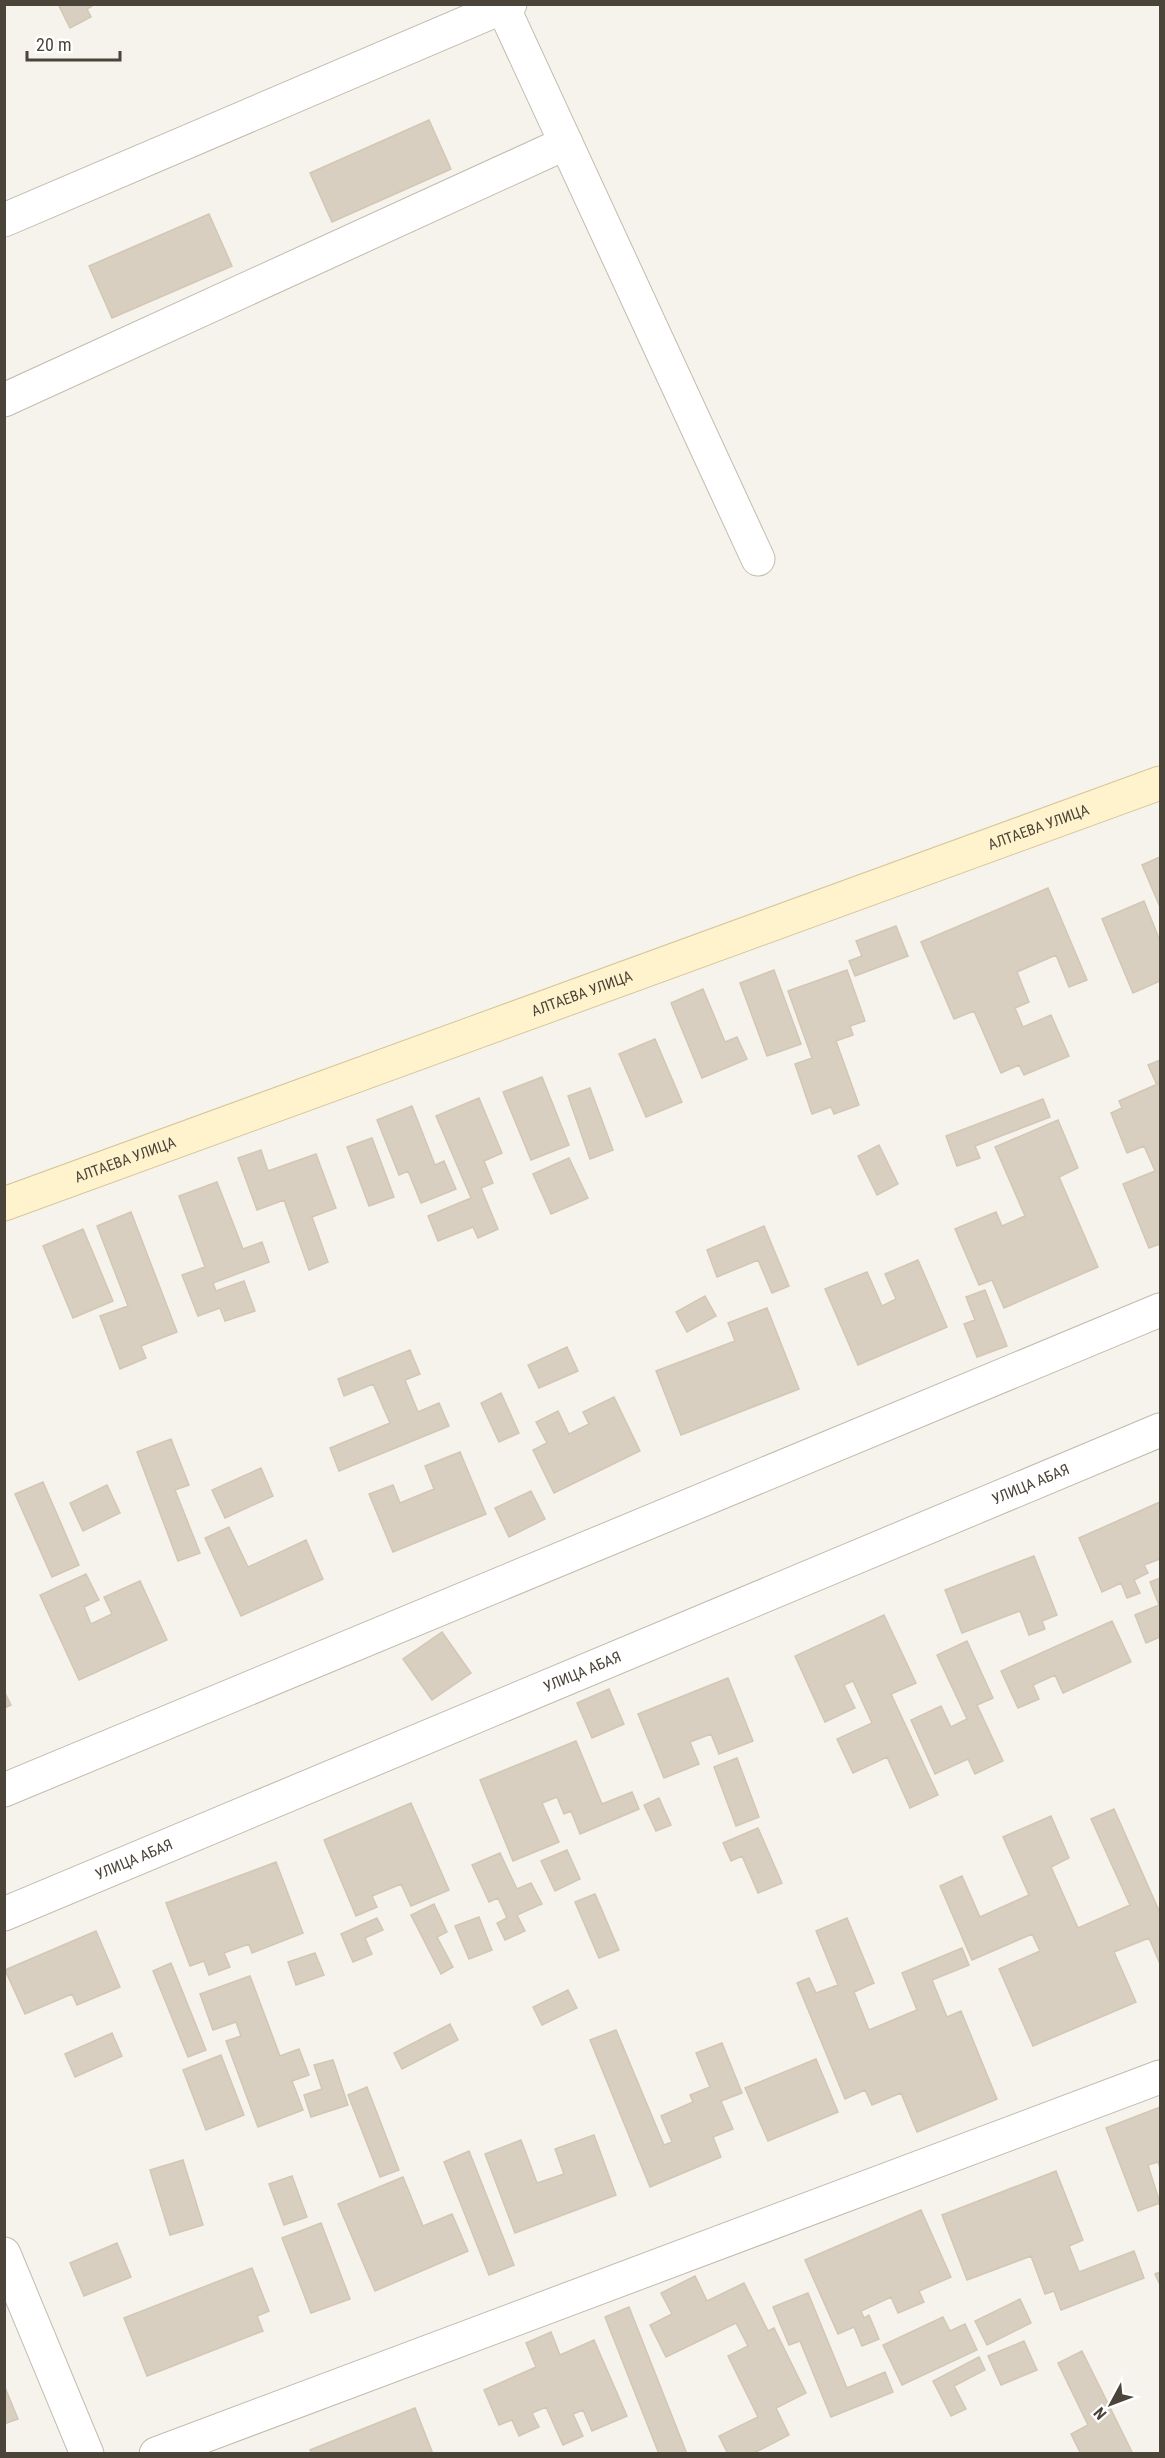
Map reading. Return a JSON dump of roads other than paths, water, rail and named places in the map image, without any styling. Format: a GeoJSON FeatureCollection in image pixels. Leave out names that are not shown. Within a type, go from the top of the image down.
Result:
{"type":"FeatureCollection","features":[{"type":"Feature","properties":{"kind":"main road","name":"АЛТАЕВА УЛИЦА"},"geometry":{"type":"LineString","coordinates":[[4,1204],[1161,783]]}},
{"type":"Feature","properties":{"kind":"street"},"geometry":{"type":"LineString","coordinates":[[4,220],[507,6],[566,143],[758,559]]}},
{"type":"Feature","properties":{"kind":"street"},"geometry":{"type":"LineString","coordinates":[[4,400],[566,143]]}},
{"type":"Feature","properties":{"kind":"street"},"geometry":{"type":"LineString","coordinates":[[4,1790],[1161,1310]]}},
{"type":"Feature","properties":{"kind":"street","name":"УЛИЦА АБАЯ"},"geometry":{"type":"LineString","coordinates":[[4,1914],[1161,1430]]}},
{"type":"Feature","properties":{"kind":"street"},"geometry":{"type":"LineString","coordinates":[[156,2454],[1161,2077]]}},
{"type":"Feature","properties":{"kind":"street"},"geometry":{"type":"LineString","coordinates":[[4,2254],[87,2454]]}}]}
